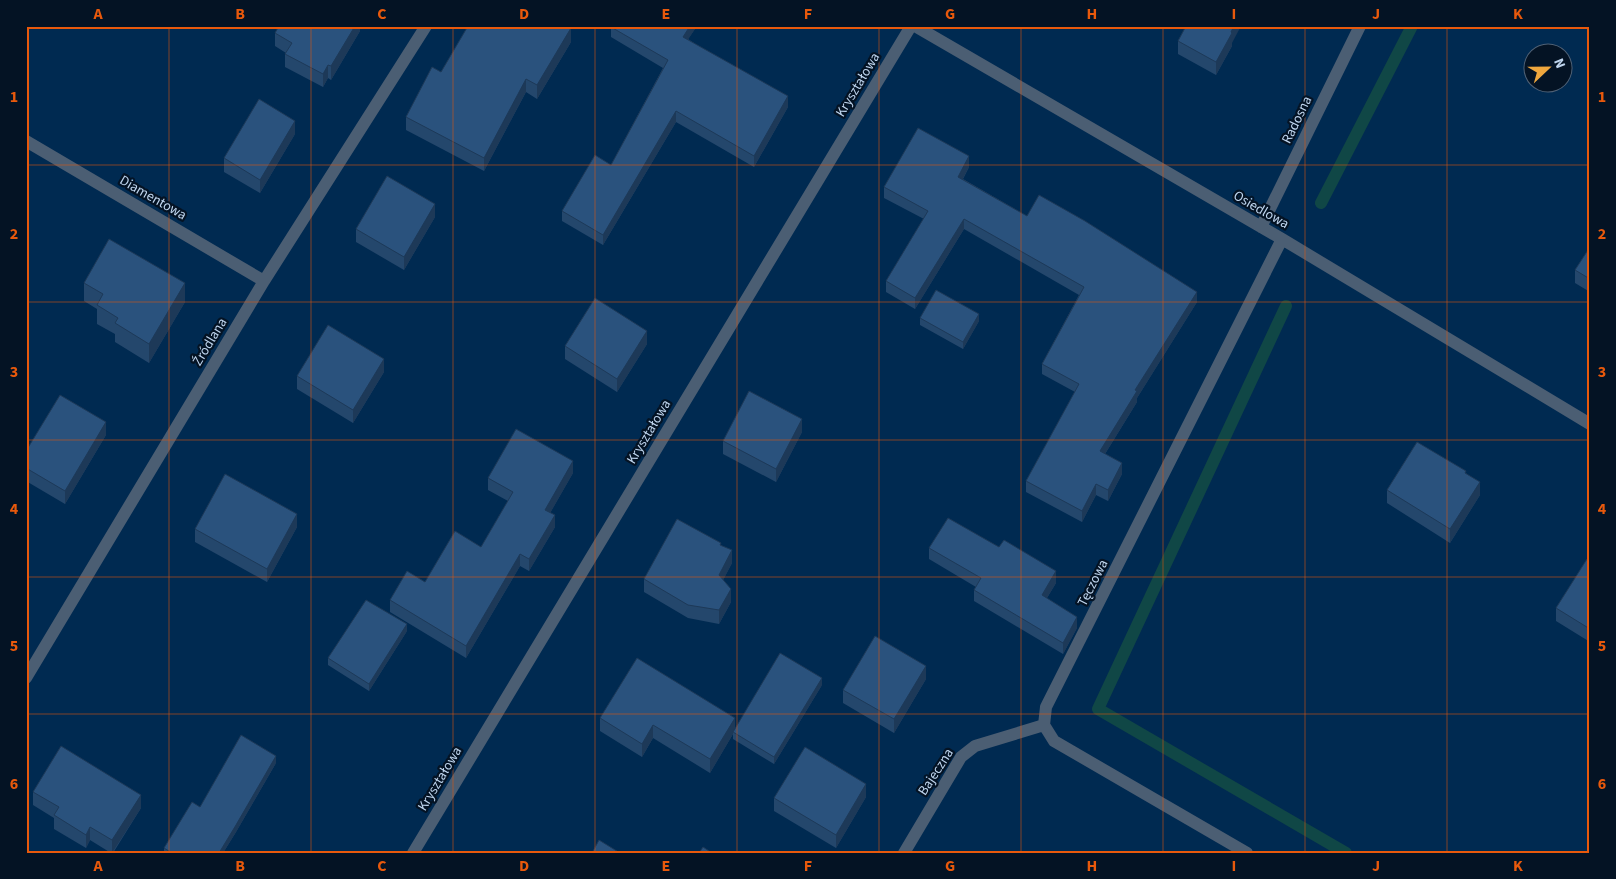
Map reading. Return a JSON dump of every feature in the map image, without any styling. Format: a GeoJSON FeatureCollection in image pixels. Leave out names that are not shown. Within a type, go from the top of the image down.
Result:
{"type":"FeatureCollection","features":[{"type":"Feature","properties":{"kind":"street","name":"Źródlana"},"geometry":{"type":"LineString","coordinates":[[26,678],[264,281],[426,26]]}},
{"type":"Feature","properties":{"kind":"street","name":"Kryształowa"},"geometry":{"type":"LineString","coordinates":[[413,853],[911,26]]}},
{"type":"Feature","properties":{"kind":"street","name":"Osiedlowa"},"geometry":{"type":"LineString","coordinates":[[915,26],[1282,239],[1590,424]]}},
{"type":"Feature","properties":{"kind":"street","name":"Radosna"},"geometry":{"type":"LineString","coordinates":[[1261,227],[1360,26]]}},
{"type":"Feature","properties":{"kind":"street","name":"Diamentowa"},"geometry":{"type":"LineString","coordinates":[[26,141],[264,281]]}},
{"type":"Feature","properties":{"kind":"street","name":"Tęczowa"},"geometry":{"type":"LineString","coordinates":[[1044,725],[1046,707],[1282,239]]}},
{"type":"Feature","properties":{"kind":"street","name":"Bajeczna"},"geometry":{"type":"LineString","coordinates":[[904,853],[962,757],[975,746],[1044,725]]}},
{"type":"Feature","properties":{"kind":"street"},"geometry":{"type":"LineString","coordinates":[[1044,725],[1054,741],[1247,853]]}},
{"type":"Feature","properties":{"kind":"building"},"geometry":{"type":"Polygon","coordinates":[[[279,26],[355,26],[331,66],[328,65],[323,74],[285,54],[292,43],[275,33],[279,26]]]}},
{"type":"Feature","properties":{"kind":"building"},"geometry":{"type":"Polygon","coordinates":[[[468,26],[568,26],[571,28],[537,85],[526,79],[484,158],[406,117],[432,67],[441,72],[468,26]]]}},
{"type":"Feature","properties":{"kind":"building"},"geometry":{"type":"Polygon","coordinates":[[[611,26],[690,26],[683,37],[788,96],[754,156],[676,111],[603,235],[562,211],[595,155],[611,165],[668,60],[611,26]]]}},
{"type":"Feature","properties":{"kind":"building"},"geometry":{"type":"Polygon","coordinates":[[[1186,26],[1234,26],[1216,62],[1178,41],[1186,26]]]}},
{"type":"Feature","properties":{"kind":"building"},"geometry":{"type":"Polygon","coordinates":[[[259,99],[295,121],[260,180],[224,158],[259,99]]]}},
{"type":"Feature","properties":{"kind":"building"},"geometry":{"type":"Polygon","coordinates":[[[918,128],[969,156],[958,177],[1027,216],[1039,195],[1085,221],[1197,292],[1135,390],[1137,391],[1100,451],[1122,463],[1108,490],[1096,484],[1082,511],[1026,481],[1079,384],[1042,364],[1084,287],[964,219],[915,298],[886,281],[928,211],[884,187],[918,128]]]}},
{"type":"Feature","properties":{"kind":"building"},"geometry":{"type":"Polygon","coordinates":[[[387,176],[435,204],[404,257],[356,229],[387,176]]]}},
{"type":"Feature","properties":{"kind":"building"},"geometry":{"type":"Polygon","coordinates":[[[109,239],[185,283],[149,344],[115,323],[118,318],[97,305],[103,294],[84,283],[109,239]]]}},
{"type":"Feature","properties":{"kind":"building"},"geometry":{"type":"Polygon","coordinates":[[[1590,247],[1590,279],[1575,270],[1590,247]]]}},
{"type":"Feature","properties":{"kind":"building"},"geometry":{"type":"Polygon","coordinates":[[[936,290],[979,314],[963,342],[920,318],[936,290]]]}},
{"type":"Feature","properties":{"kind":"building"},"geometry":{"type":"Polygon","coordinates":[[[595,298],[647,331],[617,379],[565,346],[595,298]]]}},
{"type":"Feature","properties":{"kind":"building"},"geometry":{"type":"Polygon","coordinates":[[[328,325],[384,359],[353,410],[297,376],[328,325]]]}},
{"type":"Feature","properties":{"kind":"building"},"geometry":{"type":"Polygon","coordinates":[[[749,391],[802,419],[776,469],[723,441],[749,391]]]}},
{"type":"Feature","properties":{"kind":"building"},"geometry":{"type":"Polygon","coordinates":[[[60,395],[106,422],[65,491],[26,468],[26,451],[60,395]]]}},
{"type":"Feature","properties":{"kind":"building"},"geometry":{"type":"Polygon","coordinates":[[[516,429],[573,461],[545,510],[555,515],[529,559],[520,554],[466,646],[390,600],[407,571],[425,582],[455,531],[481,547],[513,492],[488,478],[516,429]]]}},
{"type":"Feature","properties":{"kind":"building"},"geometry":{"type":"Polygon","coordinates":[[[1417,442],[1466,471],[1465,473],[1480,482],[1450,529],[1387,490],[1417,442]]]}},
{"type":"Feature","properties":{"kind":"building"},"geometry":{"type":"Polygon","coordinates":[[[225,474],[297,514],[267,569],[195,529],[225,474]]]}},
{"type":"Feature","properties":{"kind":"building"},"geometry":{"type":"Polygon","coordinates":[[[948,518],[999,547],[1004,540],[1056,571],[1042,595],[1077,617],[1063,643],[974,590],[981,578],[929,548],[948,518]]]}},
{"type":"Feature","properties":{"kind":"building"},"geometry":{"type":"Polygon","coordinates":[[[677,519],[721,543],[720,545],[732,550],[719,575],[731,589],[719,610],[688,605],[644,579],[677,519]]]}},
{"type":"Feature","properties":{"kind":"building"},"geometry":{"type":"Polygon","coordinates":[[[1587,559],[1590,560],[1590,629],[1556,608],[1587,559]]]}},
{"type":"Feature","properties":{"kind":"building"},"geometry":{"type":"Polygon","coordinates":[[[366,600],[407,624],[369,684],[328,658],[366,600]]]}},
{"type":"Feature","properties":{"kind":"building"},"geometry":{"type":"Polygon","coordinates":[[[875,636],[926,666],[894,719],[843,690],[875,636]]]}},
{"type":"Feature","properties":{"kind":"building"},"geometry":{"type":"Polygon","coordinates":[[[780,653],[822,678],[774,757],[733,732],[780,653]]]}},
{"type":"Feature","properties":{"kind":"building"},"geometry":{"type":"Polygon","coordinates":[[[637,658],[735,718],[710,759],[653,725],[642,744],[600,718],[637,658]]]}},
{"type":"Feature","properties":{"kind":"building"},"geometry":{"type":"Polygon","coordinates":[[[241,735],[276,756],[219,853],[172,853],[164,848],[192,802],[200,807],[241,735]]]}},
{"type":"Feature","properties":{"kind":"building"},"geometry":{"type":"Polygon","coordinates":[[[61,746],[141,795],[112,840],[90,827],[86,835],[54,815],[59,807],[33,792],[61,746]]]}},
{"type":"Feature","properties":{"kind":"building"},"geometry":{"type":"Polygon","coordinates":[[[805,747],[866,784],[836,835],[774,798],[805,747]]]}},
{"type":"Feature","properties":{"kind":"building"},"geometry":{"type":"Polygon","coordinates":[[[599,840],[620,853],[592,853],[599,840]]]}},
{"type":"Feature","properties":{"kind":"building"},"geometry":{"type":"Polygon","coordinates":[[[703,847],[712,853],[699,853],[703,847]]]}},
{"type":"Feature","properties":{"kind":"waterway"},"geometry":{"type":"LineString","coordinates":[[1321,203],[1412,26]]}},
{"type":"Feature","properties":{"kind":"waterway"},"geometry":{"type":"LineString","coordinates":[[1286,306],[1098,709],[1346,853]]}}]}
